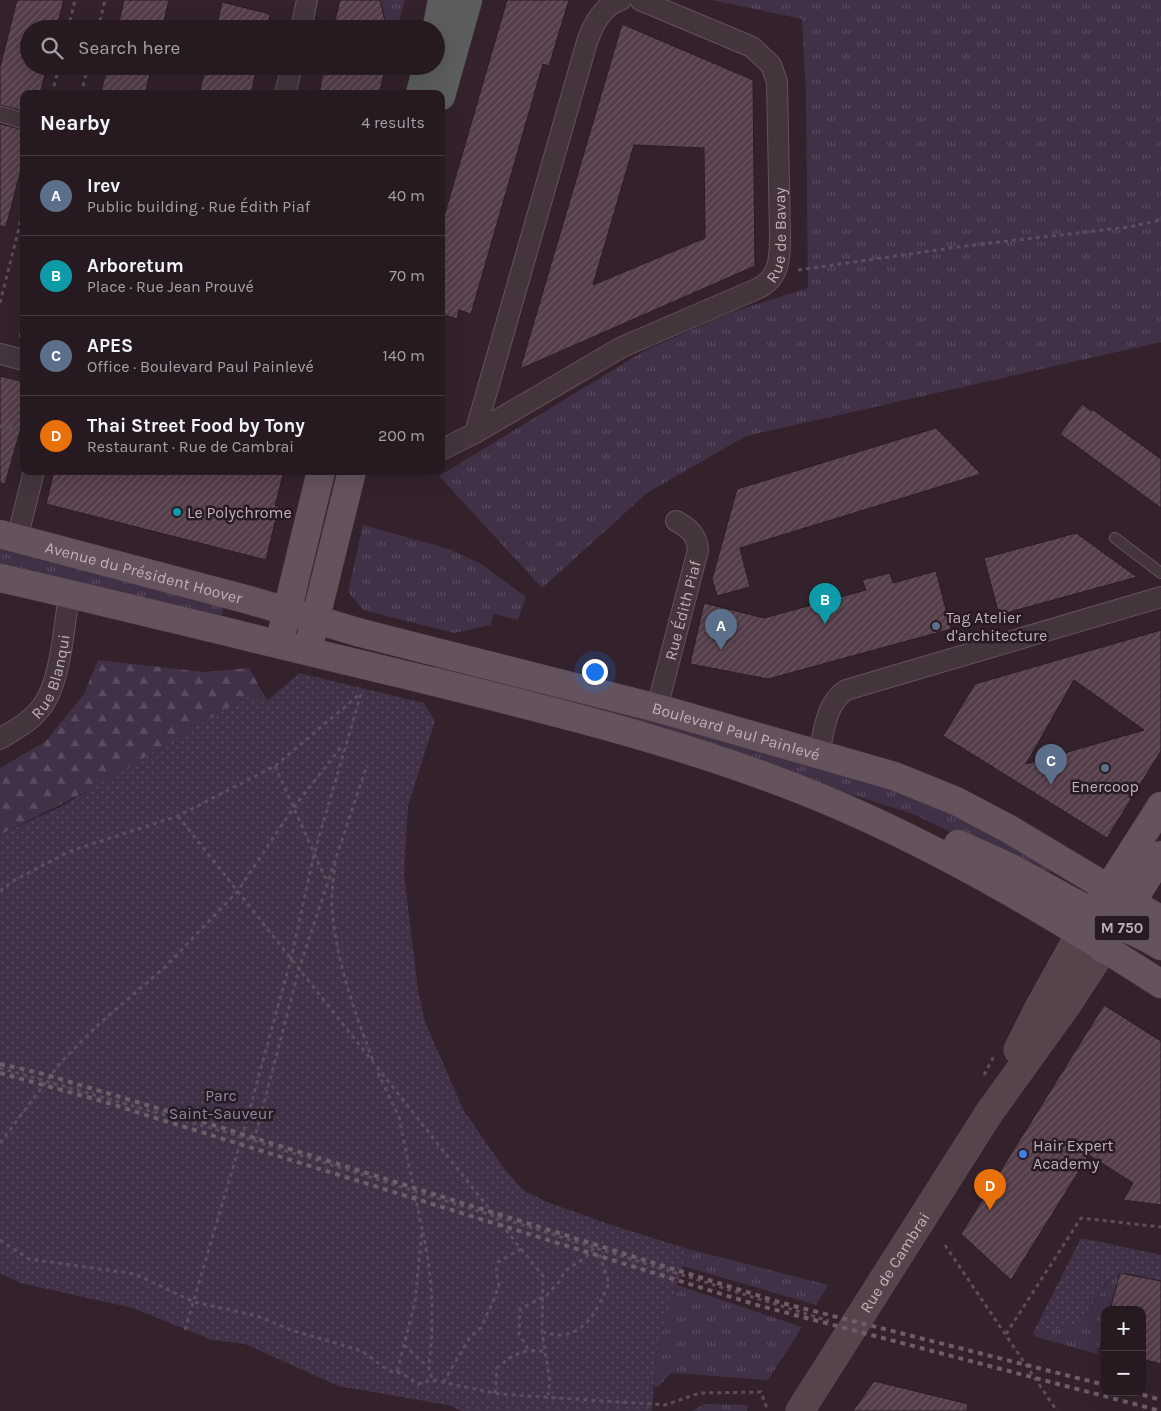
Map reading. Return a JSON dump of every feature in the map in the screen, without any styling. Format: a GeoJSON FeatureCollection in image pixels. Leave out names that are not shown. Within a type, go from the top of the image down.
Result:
{"type":"FeatureCollection","features":[{"type":"Feature","properties":{"kind":"highway"},"geometry":{"type":"LineString","coordinates":[[438,20],[442,0]]}},
{"type":"Feature","properties":{"kind":"highway"},"geometry":{"type":"LineString","coordinates":[[443,90],[468,0]]}},
{"type":"Feature","properties":{"kind":"highway"},"geometry":{"type":"LineString","coordinates":[[421,90],[425,75]]}},
{"type":"Feature","properties":{"kind":"main road"},"geometry":{"type":"LineString","coordinates":[[300,650],[287,611],[320,475]]}},
{"type":"Feature","properties":{"kind":"main road"},"geometry":{"type":"LineString","coordinates":[[300,650],[315,620],[351,475]]}},
{"type":"Feature","properties":{"kind":"main road","name":"Avenue du Président Hoover"},"geometry":{"type":"LineString","coordinates":[[9,536],[315,620]]}},
{"type":"Feature","properties":{"kind":"main road"},"geometry":{"type":"LineString","coordinates":[[0,578],[300,650]]}},
{"type":"Feature","properties":{"kind":"main road","name":"Boulevard Paul Painlevé"},"geometry":{"type":"LineString","coordinates":[[315,620],[657,708],[894,776],[956,801],[1009,829],[1101,899],[1133,903]]}},
{"type":"Feature","properties":{"kind":"main road","name":"Boulevard Paul Painlevé"},"geometry":{"type":"LineString","coordinates":[[300,650],[439,683],[642,735],[745,769],[807,793],[933,848],[1080,934]]}},
{"type":"Feature","properties":{"kind":"main road"},"geometry":{"type":"LineString","coordinates":[[807,793],[856,804],[894,816],[981,853],[1073,902],[1101,899]]}},
{"type":"Feature","properties":{"kind":"main road","name":"Rue de Cambrai"},"geometry":{"type":"LineString","coordinates":[[989,1113],[1039,1008],[1080,934],[1161,806]]}},
{"type":"Feature","properties":{"kind":"main road","name":"Rue de Cambrai"},"geometry":{"type":"LineString","coordinates":[[800,1411],[989,1113],[1066,1006],[1111,938],[1161,855]]}},
{"type":"Feature","properties":{"kind":"main road","name":"M 750"},"geometry":{"type":"LineString","coordinates":[[1133,903],[1161,920]]}},
{"type":"Feature","properties":{"kind":"main road","name":"M 750"},"geometry":{"type":"LineString","coordinates":[[1080,934],[1111,938],[1142,935],[1161,946]]}},
{"type":"Feature","properties":{"kind":"main road","name":"M 750"},"geometry":{"type":"LineString","coordinates":[[1111,938],[1161,984]]}},
{"type":"Feature","properties":{"kind":"street"},"geometry":{"type":"LineString","coordinates":[[303,20],[307,0]]}},
{"type":"Feature","properties":{"kind":"street"},"geometry":{"type":"LineString","coordinates":[[475,433],[587,42],[599,17],[607,8],[621,0]]}},
{"type":"Feature","properties":{"kind":"street","name":"Rue de Bavay"},"geometry":{"type":"LineString","coordinates":[[445,448],[475,433],[612,352],[759,288],[765,285],[775,274],[780,260],[780,226],[777,82],[771,65],[752,47],[640,0]]}},
{"type":"Feature","properties":{"kind":"street"},"geometry":{"type":"LineString","coordinates":[[286,90],[290,75]]}},
{"type":"Feature","properties":{"kind":"street"},"geometry":{"type":"LineString","coordinates":[[0,114],[20,120]]}},
{"type":"Feature","properties":{"kind":"street"},"geometry":{"type":"LineString","coordinates":[[0,354],[20,359]]}},
{"type":"Feature","properties":{"kind":"street"},"geometry":{"type":"LineString","coordinates":[[9,536],[32,475]]}},
{"type":"Feature","properties":{"kind":"street","name":"Rue Édith Piaf"},"geometry":{"type":"LineString","coordinates":[[657,708],[698,550],[697,540],[692,532],[676,522]]}},
{"type":"Feature","properties":{"kind":"street","name":"Rue Blanqui"},"geometry":{"type":"LineString","coordinates":[[0,739],[29,721],[41,708],[49,694],[56,668],[69,594]]}},
{"type":"Feature","properties":{"kind":"street"},"geometry":{"type":"LineString","coordinates":[[819,753],[831,709],[839,695],[846,690],[1161,597]]}},
{"type":"Feature","properties":{"kind":"lane"},"geometry":{"type":"LineString","coordinates":[[1115,538],[1161,573]]}},
{"type":"Feature","properties":{"kind":"path"},"geometry":{"type":"LineString","coordinates":[[70,20],[76,0]]}},
{"type":"Feature","properties":{"kind":"path"},"geometry":{"type":"LineString","coordinates":[[100,20],[105,0]]}},
{"type":"Feature","properties":{"kind":"path"},"geometry":{"type":"LineString","coordinates":[[53,90],[57,75]]}},
{"type":"Feature","properties":{"kind":"path"},"geometry":{"type":"LineString","coordinates":[[82,90],[86,75]]}},
{"type":"Feature","properties":{"kind":"path"},"geometry":{"type":"LineString","coordinates":[[775,274],[965,246],[1129,227],[1161,220]]}},
{"type":"Feature","properties":{"kind":"path"},"geometry":{"type":"LineString","coordinates":[[0,303],[20,224]]}},
{"type":"Feature","properties":{"kind":"path"},"geometry":{"type":"LineString","coordinates":[[0,426],[14,430]]}},
{"type":"Feature","properties":{"kind":"path"},"geometry":{"type":"LineString","coordinates":[[0,892],[14,881],[70,852],[178,816],[275,766],[361,694],[344,744],[314,854],[291,959],[242,1137],[185,1330]]}},
{"type":"Feature","properties":{"kind":"path"},"geometry":{"type":"LineString","coordinates":[[0,1143],[46,1080],[100,1023],[164,968],[237,892],[294,806],[344,744]]}},
{"type":"Feature","properties":{"kind":"path"},"geometry":{"type":"LineString","coordinates":[[254,1141],[299,969],[367,765]]}},
{"type":"Feature","properties":{"kind":"path"},"geometry":{"type":"LineString","coordinates":[[275,766],[328,883]]}},
{"type":"Feature","properties":{"kind":"path"},"geometry":{"type":"LineString","coordinates":[[178,816],[494,1217],[543,1276],[542,1332],[550,1382],[548,1395]]}},
{"type":"Feature","properties":{"kind":"path"},"geometry":{"type":"LineString","coordinates":[[335,862],[332,906],[339,952],[355,1012],[375,1066],[400,1117],[416,1192],[431,1274],[434,1323],[429,1368],[432,1380]]}},
{"type":"Feature","properties":{"kind":"path"},"geometry":{"type":"LineString","coordinates":[[0,1068],[242,1137],[598,1250],[830,1321]]}},
{"type":"Feature","properties":{"kind":"path"},"geometry":{"type":"LineString","coordinates":[[1006,1334],[1081,1218],[1161,1228]]}},
{"type":"Feature","properties":{"kind":"path"},"geometry":{"type":"LineString","coordinates":[[397,1372],[415,1302],[422,1228]]}},
{"type":"Feature","properties":{"kind":"path"},"geometry":{"type":"LineString","coordinates":[[0,1240],[29,1259],[136,1274],[194,1302],[257,1316],[291,1330],[362,1352],[389,1371],[397,1372],[418,1384],[432,1380],[495,1393],[665,1405],[700,1393],[761,1392],[768,1411]]}},
{"type":"Feature","properties":{"kind":"path"},"geometry":{"type":"LineString","coordinates":[[945,1244],[1057,1411]]}},
{"type":"Feature","properties":{"kind":"path"},"geometry":{"type":"LineString","coordinates":[[528,1349],[520,1334],[520,1309],[543,1297],[559,1282],[565,1271],[586,1257],[594,1248]]}},
{"type":"Feature","properties":{"kind":"path"},"geometry":{"type":"LineString","coordinates":[[443,1383],[470,1336],[480,1328],[494,1299],[499,1286],[496,1272],[498,1262],[521,1250]]}},
{"type":"Feature","properties":{"kind":"path"},"geometry":{"type":"LineString","coordinates":[[542,1332],[562,1335],[578,1330],[596,1311],[609,1283],[598,1250]]}},
{"type":"Feature","properties":{"kind":"path"},"geometry":{"type":"LineString","coordinates":[[404,1345],[429,1368]]}},
{"type":"Feature","properties":{"kind":"path"},"geometry":{"type":"LineString","coordinates":[[495,1393],[497,1368],[510,1357],[528,1349],[545,1352]]}},
{"type":"Feature","properties":{"kind":"green space"},"geometry":{"type":"Polygon","coordinates":[[[380,0],[405,0],[399,20],[385,20],[380,0]]]}},
{"type":"Feature","properties":{"kind":"green space"},"geometry":{"type":"Polygon","coordinates":[[[711,0],[1161,0],[1161,342],[746,436],[647,493],[542,588],[439,476],[445,475],[445,472],[646,350],[732,312],[808,288],[806,94],[802,19],[711,0]]]}},
{"type":"Feature","properties":{"kind":"green space"},"geometry":{"type":"Polygon","coordinates":[[[363,525],[449,549],[483,565],[526,597],[518,620],[493,614],[491,625],[454,633],[363,610],[348,592],[363,525]]]}},
{"type":"Feature","properties":{"kind":"green space"},"geometry":{"type":"Polygon","coordinates":[[[0,545],[224,607],[221,620],[0,570],[0,545]]]}},
{"type":"Feature","properties":{"kind":"green space"},"geometry":{"type":"Polygon","coordinates":[[[98,660],[204,672],[249,668],[267,700],[0,835],[0,768],[46,741],[84,694],[98,660]]]}},
{"type":"Feature","properties":{"kind":"green space"},"geometry":{"type":"Polygon","coordinates":[[[437,665],[819,763],[920,798],[1052,867],[1046,879],[913,814],[812,782],[435,673],[437,665]]]}},
{"type":"Feature","properties":{"kind":"green space","name":"Parc Saint-Sauveur"},"geometry":{"type":"Polygon","coordinates":[[[299,673],[424,703],[435,721],[408,806],[404,874],[418,990],[425,1022],[464,1111],[503,1167],[523,1190],[547,1202],[688,1249],[656,1353],[652,1411],[461,1411],[448,1405],[338,1386],[245,1344],[212,1340],[133,1308],[20,1283],[0,1273],[0,835],[62,806],[247,697],[268,700],[299,673]]]}},
{"type":"Feature","properties":{"kind":"green space"},"geometry":{"type":"Polygon","coordinates":[[[1081,1238],[1161,1255],[1161,1281],[1134,1275],[1119,1274],[1113,1276],[1080,1320],[1064,1327],[1035,1329],[1081,1238]]]}},
{"type":"Feature","properties":{"kind":"green space"},"geometry":{"type":"Polygon","coordinates":[[[688,1249],[828,1285],[816,1305],[683,1266],[688,1249]]]}},
{"type":"Feature","properties":{"kind":"green space"},"geometry":{"type":"Polygon","coordinates":[[[1120,1273],[1111,1306],[1101,1306],[1101,1340],[1097,1354],[1036,1337],[1033,1333],[1035,1329],[1055,1328],[1078,1319],[1085,1314],[1104,1287],[1120,1273]]]}},
{"type":"Feature","properties":{"kind":"green space"},"geometry":{"type":"Polygon","coordinates":[[[677,1285],[802,1327],[768,1380],[671,1373],[658,1387],[654,1387],[656,1353],[677,1285]]]}},
{"type":"Feature","properties":{"kind":"green space"},"geometry":{"type":"Polygon","coordinates":[[[704,1404],[748,1405],[747,1411],[692,1411],[704,1404]]]}},
{"type":"Feature","properties":{"kind":"building"},"geometry":{"type":"Polygon","coordinates":[[[17,0],[64,0],[58,20],[20,20],[20,75],[45,75],[41,90],[20,90],[20,110],[0,105],[0,67],[17,0]]]}},
{"type":"Feature","properties":{"kind":"building"},"geometry":{"type":"Polygon","coordinates":[[[124,0],[169,0],[164,20],[119,20],[124,0]]]}},
{"type":"Feature","properties":{"kind":"building"},"geometry":{"type":"Polygon","coordinates":[[[340,0],[380,0],[385,20],[335,20],[340,0]]]}},
{"type":"Feature","properties":{"kind":"building"},"geometry":{"type":"Polygon","coordinates":[[[507,0],[569,0],[549,66],[543,64],[471,314],[459,310],[457,319],[445,315],[445,213],[507,0]]]}},
{"type":"Feature","properties":{"kind":"building"},"geometry":{"type":"Polygon","coordinates":[[[222,2],[270,14],[269,20],[218,20],[222,2]]]}},
{"type":"Feature","properties":{"kind":"building"},"geometry":{"type":"Polygon","coordinates":[[[622,24],[753,80],[755,266],[520,369],[622,24]],[[634,145],[593,285],[705,238],[704,148],[634,145]]]}},
{"type":"Feature","properties":{"kind":"building"},"geometry":{"type":"Polygon","coordinates":[[[105,75],[150,75],[146,90],[101,90],[105,75]]]}},
{"type":"Feature","properties":{"kind":"building"},"geometry":{"type":"Polygon","coordinates":[[[204,75],[255,75],[252,90],[200,90],[204,75]]]}},
{"type":"Feature","properties":{"kind":"building"},"geometry":{"type":"Polygon","coordinates":[[[322,75],[384,75],[380,90],[320,90],[322,75]]]}},
{"type":"Feature","properties":{"kind":"building"},"geometry":{"type":"Polygon","coordinates":[[[0,124],[20,129],[20,173],[6,227],[0,226],[0,124]]]}},
{"type":"Feature","properties":{"kind":"building"},"geometry":{"type":"Polygon","coordinates":[[[0,376],[20,381],[20,431],[5,484],[0,483],[0,376]]]}},
{"type":"Feature","properties":{"kind":"building"},"geometry":{"type":"Polygon","coordinates":[[[1082,404],[1091,411],[1092,409],[1161,459],[1161,508],[1060,434],[1082,404]]]}},
{"type":"Feature","properties":{"kind":"building"},"geometry":{"type":"Polygon","coordinates":[[[936,428],[981,474],[740,548],[750,587],[717,596],[712,579],[737,489],[936,428]]]}},
{"type":"Feature","properties":{"kind":"building","name":"Le Polychrome"},"geometry":{"type":"Polygon","coordinates":[[[53,475],[283,475],[275,506],[279,506],[266,560],[46,504],[53,475]]]}},
{"type":"Feature","properties":{"kind":"building"},"geometry":{"type":"Polygon","coordinates":[[[1076,533],[1137,577],[999,615],[984,558],[1076,533]]]}},
{"type":"Feature","properties":{"kind":"building"},"geometry":{"type":"Polygon","coordinates":[[[936,571],[951,629],[768,679],[690,664],[704,603],[764,618],[866,590],[862,580],[890,573],[893,583],[936,571]]]}},
{"type":"Feature","properties":{"kind":"building"},"geometry":{"type":"Polygon","coordinates":[[[1161,630],[1161,751],[1107,838],[943,736],[975,684],[1161,630]],[[1074,680],[1026,764],[1144,730],[1074,680]]]}},
{"type":"Feature","properties":{"kind":"building"},"geometry":{"type":"Polygon","coordinates":[[[1104,1005],[1161,1041],[1161,1205],[1123,1200],[1133,1183],[1089,1155],[1011,1280],[961,1234],[1104,1005]]]}},
{"type":"Feature","properties":{"kind":"building"},"geometry":{"type":"Polygon","coordinates":[[[1120,1273],[1161,1281],[1161,1364],[1146,1360],[1146,1306],[1111,1306],[1120,1273]]]}},
{"type":"Feature","properties":{"kind":"building"},"geometry":{"type":"Polygon","coordinates":[[[874,1381],[968,1404],[967,1411],[853,1411],[874,1381]]]}},
{"type":"Feature","properties":{"kind":"railway"},"geometry":{"type":"LineString","coordinates":[[0,1064],[40,1073],[207,1123],[782,1303],[1101,1384]]}},
{"type":"Feature","properties":{"kind":"railway"},"geometry":{"type":"LineString","coordinates":[[0,1073],[98,1100],[757,1305],[1161,1411]]}},
{"type":"Feature","properties":{"kind":"railway"},"geometry":{"type":"LineString","coordinates":[[1146,1396],[1161,1400]]}},
{"type":"Feature","properties":{"kind":"place","name":"Le Polychrome"},"geometry":{"type":"Point","coordinates":[177,512]}},
{"type":"Feature","properties":{"kind":"place","name":"Arboretum"},"geometry":{"type":"Point","coordinates":[825,624]}},
{"type":"Feature","properties":{"kind":"place","name":"Tag Atelier d'architecture"},"geometry":{"type":"Point","coordinates":[936,626]}},
{"type":"Feature","properties":{"kind":"place","name":"Irev"},"geometry":{"type":"Point","coordinates":[721,650]}},
{"type":"Feature","properties":{"kind":"place","name":"Enercoop"},"geometry":{"type":"Point","coordinates":[1105,768]}},
{"type":"Feature","properties":{"kind":"place","name":"APES"},"geometry":{"type":"Point","coordinates":[1051,785]}},
{"type":"Feature","properties":{"kind":"place","name":"Hair Expert Academy"},"geometry":{"type":"Point","coordinates":[1023,1154]}},
{"type":"Feature","properties":{"kind":"place","name":"Thai Street Food by Tony"},"geometry":{"type":"Point","coordinates":[990,1210]}}]}
